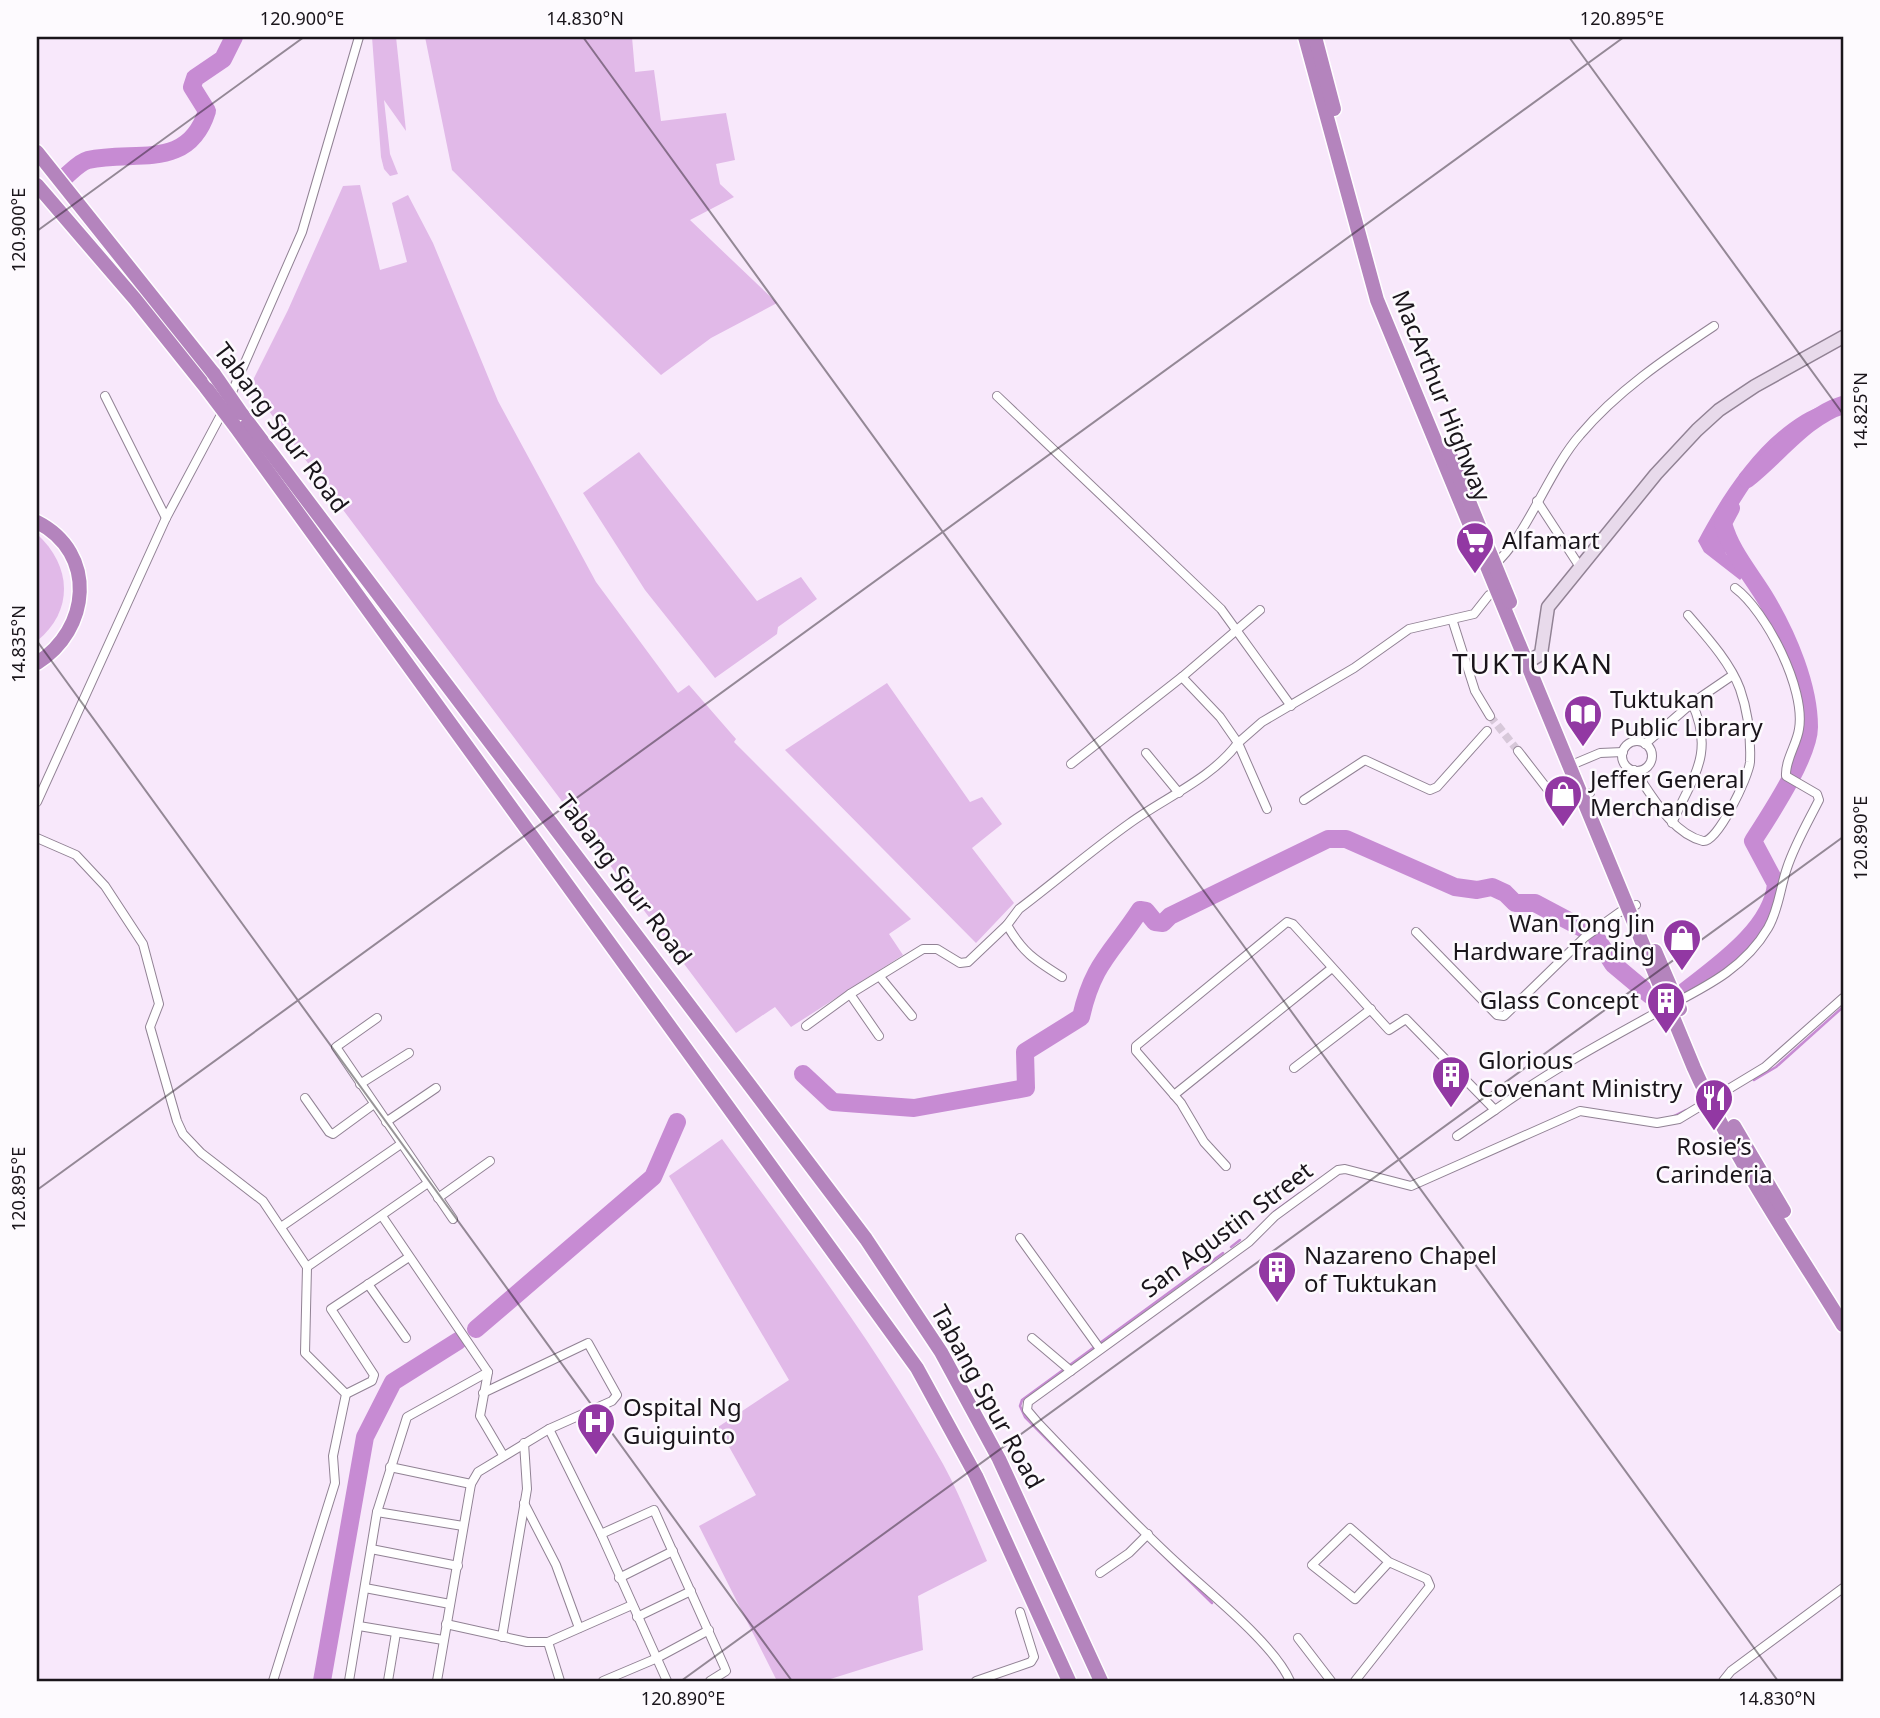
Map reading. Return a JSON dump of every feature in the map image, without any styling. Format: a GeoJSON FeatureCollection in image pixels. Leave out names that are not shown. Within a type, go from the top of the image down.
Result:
{"type":"FeatureCollection","features":[{"type":"Feature","properties":{"kind":"highway","name":"MacArthur Highway"},"geometry":{"type":"LineString","coordinates":[[1304,37],[1377,300],[1491,567]]}},
{"type":"Feature","properties":{"kind":"highway","name":"MacArthur Highway"},"geometry":{"type":"LineString","coordinates":[[1315,37],[1385,296],[1500,591],[1712,1099],[1843,1325]]}},
{"type":"Feature","properties":{"kind":"highway","name":"Tabang Spur Road"},"geometry":{"type":"LineString","coordinates":[[37,152],[214,374],[238,420],[917,1368],[976,1476],[1069,1681]]}},
{"type":"Feature","properties":{"kind":"highway","name":"Tabang Spur Road"},"geometry":{"type":"LineString","coordinates":[[37,185],[135,299],[207,389],[238,420],[866,1239],[941,1352],[992,1447],[1101,1681]]}},
{"type":"Feature","properties":{"kind":"highway"},"geometry":{"type":"LineString","coordinates":[[37,522],[65,547],[75,566],[80,589],[79,605],[70,632],[56,650],[37,663]]}},
{"type":"Feature","properties":{"kind":"highway","name":"MacArthur Highway"},"geometry":{"type":"LineString","coordinates":[[1712,1099],[1843,1308]]}},
{"type":"Feature","properties":{"kind":"street"},"geometry":{"type":"LineString","coordinates":[[37,802],[166,518],[235,386],[302,232],[359,37]]}},
{"type":"Feature","properties":{"kind":"street"},"geometry":{"type":"LineString","coordinates":[[1491,567],[1510,546],[1579,435],[1659,363],[1714,326]]}},
{"type":"Feature","properties":{"kind":"street"},"geometry":{"type":"LineString","coordinates":[[1530,661],[1541,654],[1548,607],[1656,474],[1712,416],[1755,386],[1843,337]]}},
{"type":"Feature","properties":{"kind":"street"},"geometry":{"type":"LineString","coordinates":[[997,396],[1191,578],[1237,631],[1291,706]]}},
{"type":"Feature","properties":{"kind":"street"},"geometry":{"type":"LineString","coordinates":[[105,397],[166,518]]}},
{"type":"Feature","properties":{"kind":"street"},"geometry":{"type":"LineString","coordinates":[[1537,500],[1580,567]]}},
{"type":"Feature","properties":{"kind":"street"},"geometry":{"type":"LineString","coordinates":[[1457,1136],[1494,1110],[1720,978],[1753,949],[1768,928],[1779,904],[1786,869],[1795,846],[1819,800],[1816,794],[1785,772],[1800,728],[1793,680],[1755,608],[1735,588]]}},
{"type":"Feature","properties":{"kind":"street"},"geometry":{"type":"LineString","coordinates":[[806,1026],[850,994],[930,948],[937,949],[960,963],[968,962],[1007,925],[1019,909],[1130,823],[1179,793],[1227,757],[1238,743],[1262,722],[1409,629],[1453,622],[1475,614],[1489,595],[1500,591]]}},
{"type":"Feature","properties":{"kind":"street"},"geometry":{"type":"LineString","coordinates":[[1071,764],[1182,677],[1261,610]]}},
{"type":"Feature","properties":{"kind":"street"},"geometry":{"type":"LineString","coordinates":[[1634,770],[1672,823],[1704,842],[1711,841],[1748,774],[1749,726],[1740,687],[1688,615]]}},
{"type":"Feature","properties":{"kind":"street"},"geometry":{"type":"LineString","coordinates":[[1453,622],[1475,691],[1490,716]]}},
{"type":"Feature","properties":{"kind":"street"},"geometry":{"type":"LineString","coordinates":[[1645,744],[1692,703],[1733,675]]}},
{"type":"Feature","properties":{"kind":"street"},"geometry":{"type":"LineString","coordinates":[[1182,677],[1220,717],[1238,743],[1267,809]]}},
{"type":"Feature","properties":{"kind":"street"},"geometry":{"type":"LineString","coordinates":[[1672,823],[1703,755],[1703,736],[1692,703]]}},
{"type":"Feature","properties":{"kind":"street"},"geometry":{"type":"LineString","coordinates":[[1304,800],[1365,760],[1430,790],[1437,787],[1487,731]]}},
{"type":"Feature","properties":{"kind":"street"},"geometry":{"type":"LineString","coordinates":[[1573,764],[1600,753],[1623,752],[1634,742],[1645,744],[1651,751],[1651,762],[1642,770],[1634,770],[1626,766],[1623,752]]}},
{"type":"Feature","properties":{"kind":"street"},"geometry":{"type":"LineString","coordinates":[[1518,751],[1559,804],[1586,794]]}},
{"type":"Feature","properties":{"kind":"street"},"geometry":{"type":"LineString","coordinates":[[1146,753],[1179,793]]}},
{"type":"Feature","properties":{"kind":"street"},"geometry":{"type":"LineString","coordinates":[[37,838],[76,855],[105,886],[143,944],[159,1004],[150,1027],[183,1134],[221,1170],[263,1201],[307,1267],[305,1353],[346,1394]]}},
{"type":"Feature","properties":{"kind":"street"},"geometry":{"type":"LineString","coordinates":[[1416,932],[1497,1015],[1504,1016],[1585,937],[1632,906]]}},
{"type":"Feature","properties":{"kind":"street"},"geometry":{"type":"LineString","coordinates":[[1226,1166],[1204,1142],[1174,1095],[1136,1051],[1136,1046],[1287,922],[1293,924],[1389,1030],[1406,1019],[1494,1110]]}},
{"type":"Feature","properties":{"kind":"street"},"geometry":{"type":"LineString","coordinates":[[1007,925],[1028,956],[1062,977]]}},
{"type":"Feature","properties":{"kind":"street"},"geometry":{"type":"LineString","coordinates":[[1174,1095],[1332,968]]}},
{"type":"Feature","properties":{"kind":"street"},"geometry":{"type":"LineString","coordinates":[[880,977],[912,1016]]}},
{"type":"Feature","properties":{"kind":"street"},"geometry":{"type":"LineString","coordinates":[[850,994],[879,1035]]}},
{"type":"Feature","properties":{"kind":"street","name":"San Agustin Street"},"geometry":{"type":"LineString","coordinates":[[1290,1681],[1286,1671],[1253,1633],[1148,1534],[1027,1410],[1028,1402],[1249,1242],[1275,1216],[1338,1170],[1345,1169],[1410,1186],[1580,1111],[1668,1123],[1765,1067],[1843,999]]}},
{"type":"Feature","properties":{"kind":"street"},"geometry":{"type":"LineString","coordinates":[[1294,1068],[1371,1009]]}},
{"type":"Feature","properties":{"kind":"street"},"geometry":{"type":"LineString","coordinates":[[377,1018],[336,1047],[453,1219]]}},
{"type":"Feature","properties":{"kind":"street"},"geometry":{"type":"LineString","coordinates":[[360,1084],[409,1053]]}},
{"type":"Feature","properties":{"kind":"street"},"geometry":{"type":"LineString","coordinates":[[386,1122],[436,1088]]}},
{"type":"Feature","properties":{"kind":"street"},"geometry":{"type":"LineString","coordinates":[[305,1098],[329,1132],[334,1134],[374,1104]]}},
{"type":"Feature","properties":{"kind":"street"},"geometry":{"type":"LineString","coordinates":[[281,1227],[401,1144]]}},
{"type":"Feature","properties":{"kind":"street"},"geometry":{"type":"LineString","coordinates":[[438,1198],[490,1161]]}},
{"type":"Feature","properties":{"kind":"street"},"geometry":{"type":"LineString","coordinates":[[307,1267],[428,1183]]}},
{"type":"Feature","properties":{"kind":"street"},"geometry":{"type":"LineString","coordinates":[[382,1216],[488,1372]]}},
{"type":"Feature","properties":{"kind":"street"},"geometry":{"type":"LineString","coordinates":[[1020,1238],[1100,1349]]}},
{"type":"Feature","properties":{"kind":"street"},"geometry":{"type":"LineString","coordinates":[[346,1394],[372,1381],[374,1375],[331,1309],[409,1257]]}},
{"type":"Feature","properties":{"kind":"street"},"geometry":{"type":"LineString","coordinates":[[368,1284],[406,1338]]}},
{"type":"Feature","properties":{"kind":"street"},"geometry":{"type":"LineString","coordinates":[[1032,1338],[1071,1371]]}},
{"type":"Feature","properties":{"kind":"street"},"geometry":{"type":"LineString","coordinates":[[440,1681],[443,1640],[471,1483],[478,1472],[503,1455],[549,1429],[612,1401],[617,1395],[588,1343],[482,1393]]}},
{"type":"Feature","properties":{"kind":"street"},"geometry":{"type":"LineString","coordinates":[[488,1372],[482,1393],[480,1416],[503,1455]]}},
{"type":"Feature","properties":{"kind":"street"},"geometry":{"type":"LineString","coordinates":[[349,1681],[377,1512],[407,1418],[488,1372]]}},
{"type":"Feature","properties":{"kind":"street"},"geometry":{"type":"LineString","coordinates":[[273,1681],[335,1483],[334,1456],[346,1394]]}},
{"type":"Feature","properties":{"kind":"street"},"geometry":{"type":"LineString","coordinates":[[549,1429],[601,1534],[667,1681]]}},
{"type":"Feature","properties":{"kind":"street"},"geometry":{"type":"LineString","coordinates":[[502,1637],[528,1476],[524,1443]]}},
{"type":"Feature","properties":{"kind":"street"},"geometry":{"type":"LineString","coordinates":[[390,1467],[471,1483]]}},
{"type":"Feature","properties":{"kind":"street"},"geometry":{"type":"LineString","coordinates":[[524,1502],[555,1565],[579,1628]]}},
{"type":"Feature","properties":{"kind":"street"},"geometry":{"type":"LineString","coordinates":[[601,1534],[654,1510],[726,1671],[710,1681]]}},
{"type":"Feature","properties":{"kind":"street"},"geometry":{"type":"LineString","coordinates":[[377,1512],[464,1526]]}},
{"type":"Feature","properties":{"kind":"street"},"geometry":{"type":"LineString","coordinates":[[1355,1681],[1430,1586],[1427,1579],[1389,1562],[1350,1528],[1312,1565],[1354,1599],[1389,1562]]}},
{"type":"Feature","properties":{"kind":"street"},"geometry":{"type":"LineString","coordinates":[[1100,1573],[1129,1553],[1148,1534]]}},
{"type":"Feature","properties":{"kind":"street"},"geometry":{"type":"LineString","coordinates":[[371,1549],[458,1566]]}},
{"type":"Feature","properties":{"kind":"street"},"geometry":{"type":"LineString","coordinates":[[619,1578],[673,1551]]}},
{"type":"Feature","properties":{"kind":"street"},"geometry":{"type":"LineString","coordinates":[[365,1588],[450,1604]]}},
{"type":"Feature","properties":{"kind":"street"},"geometry":{"type":"LineString","coordinates":[[1723,1681],[1731,1671],[1843,1588]]}},
{"type":"Feature","properties":{"kind":"street"},"geometry":{"type":"LineString","coordinates":[[637,1617],[691,1591]]}},
{"type":"Feature","properties":{"kind":"street"},"geometry":{"type":"LineString","coordinates":[[446,1624],[527,1642],[548,1642],[632,1605]]}},
{"type":"Feature","properties":{"kind":"street"},"geometry":{"type":"LineString","coordinates":[[976,1681],[1031,1662],[1034,1657],[1020,1612]]}},
{"type":"Feature","properties":{"kind":"street"},"geometry":{"type":"LineString","coordinates":[[359,1626],[443,1640]]}},
{"type":"Feature","properties":{"kind":"street"},"geometry":{"type":"LineString","coordinates":[[603,1681],[655,1659],[709,1630]]}},
{"type":"Feature","properties":{"kind":"street"},"geometry":{"type":"LineString","coordinates":[[388,1681],[396,1633]]}},
{"type":"Feature","properties":{"kind":"street"},"geometry":{"type":"LineString","coordinates":[[1298,1638],[1331,1681]]}},
{"type":"Feature","properties":{"kind":"street"},"geometry":{"type":"LineString","coordinates":[[548,1642],[560,1681]]}},
{"type":"Feature","properties":{"kind":"shaded area"},"geometry":{"type":"Polygon","coordinates":[[[372,37],[396,37],[406,131],[384,100],[390,154],[398,174],[390,176],[384,169],[381,157],[372,37]]]}},
{"type":"Feature","properties":{"kind":"shaded area"},"geometry":{"type":"Polygon","coordinates":[[[425,37],[632,37],[635,72],[654,70],[661,121],[726,113],[735,160],[716,164],[720,184],[734,197],[690,220],[777,303],[711,338],[661,375],[452,170],[425,37]]]}},
{"type":"Feature","properties":{"kind":"shaded area"},"geometry":{"type":"Polygon","coordinates":[[[360,185],[380,270],[407,262],[392,203],[408,195],[433,243],[498,401],[596,582],[678,693],[689,685],[736,739],[734,742],[911,919],[889,934],[903,955],[791,1027],[775,1007],[736,1033],[250,386],[288,310],[343,186],[360,185]]]}},
{"type":"Feature","properties":{"kind":"shaded area"},"geometry":{"type":"Polygon","coordinates":[[[1843,398],[1843,411],[1801,434],[1771,459],[1722,531],[1726,554],[1749,570],[1740,580],[1704,552],[1698,541],[1708,523],[1742,471],[1770,440],[1802,415],[1843,398]]]}},
{"type":"Feature","properties":{"kind":"shaded area"},"geometry":{"type":"Polygon","coordinates":[[[639,452],[757,601],[801,577],[817,599],[778,627],[777,634],[715,678],[645,590],[583,493],[639,452]]]}},
{"type":"Feature","properties":{"kind":"shaded area"},"geometry":{"type":"Polygon","coordinates":[[[37,534],[57,560],[64,588],[58,616],[37,641],[37,534]]]}},
{"type":"Feature","properties":{"kind":"shaded area"},"geometry":{"type":"Polygon","coordinates":[[[887,683],[970,802],[982,797],[1002,824],[972,848],[1014,903],[976,943],[785,750],[887,683]]]}},
{"type":"Feature","properties":{"kind":"shaded area"},"geometry":{"type":"Polygon","coordinates":[[[722,1139],[809,1258],[892,1380],[949,1476],[987,1561],[918,1596],[923,1650],[824,1681],[777,1681],[699,1526],[756,1495],[718,1427],[789,1380],[669,1176],[722,1139]]]}},
{"type":"Feature","properties":{"kind":"waterway"},"geometry":{"type":"LineString","coordinates":[[66,176],[88,160],[158,154],[187,143],[198,130],[207,111],[192,87],[195,78],[223,59],[234,37]]}},
{"type":"Feature","properties":{"kind":"waterway"},"geometry":{"type":"LineString","coordinates":[[1747,479],[1804,427],[1829,410],[1843,405]]}},
{"type":"Feature","properties":{"kind":"waterway"},"geometry":{"type":"LineString","coordinates":[[1684,992],[1741,945],[1765,916],[1776,884],[1753,841],[1796,769],[1809,727],[1805,695],[1790,646],[1767,601],[1736,554],[1723,523],[1731,508]]}},
{"type":"Feature","properties":{"kind":"waterway"},"geometry":{"type":"LineString","coordinates":[[803,1074],[833,1102],[914,1108],[1026,1088],[1025,1052],[1081,1017],[1098,971],[1140,910],[1146,911],[1155,922],[1163,923],[1170,916],[1328,839],[1346,839],[1455,887],[1477,890],[1492,887],[1505,893],[1515,903],[1535,903],[1584,929]]}},
{"type":"Feature","properties":{"kind":"waterway"},"geometry":{"type":"LineString","coordinates":[[1597,939],[1613,964],[1650,995]]}},
{"type":"Feature","properties":{"kind":"waterway"},"geometry":{"type":"LineString","coordinates":[[1754,1080],[1776,1067],[1843,1007]]}},
{"type":"Feature","properties":{"kind":"waterway"},"geometry":{"type":"LineString","coordinates":[[1670,1118],[1686,1110]]}},
{"type":"Feature","properties":{"kind":"waterway"},"geometry":{"type":"LineString","coordinates":[[476,1329],[653,1177],[677,1122]]}},
{"type":"Feature","properties":{"kind":"waterway"},"geometry":{"type":"LineString","coordinates":[[1274,1212],[1300,1193]]}},
{"type":"Feature","properties":{"kind":"waterway"},"geometry":{"type":"LineString","coordinates":[[1231,1247],[1240,1240]]}},
{"type":"Feature","properties":{"kind":"waterway"},"geometry":{"type":"LineString","coordinates":[[1122,1515],[1025,1417],[1020,1406],[1022,1400],[1223,1253]]}},
{"type":"Feature","properties":{"kind":"waterway"},"geometry":{"type":"LineString","coordinates":[[322,1681],[365,1437],[393,1382],[458,1341]]}},
{"type":"Feature","properties":{"kind":"waterway"},"geometry":{"type":"LineString","coordinates":[[1157,1549],[1212,1603]]}},
{"type":"Feature","properties":{"kind":"tunnel"},"geometry":{"type":"LineString","coordinates":[[1490,716],[1518,751]]}},
{"type":"Feature","properties":{"kind":"place","name":"Alfamart"},"geometry":{"type":"Point","coordinates":[1475,575]}},
{"type":"Feature","properties":{"kind":"place","name":"Tuktukan Public Library"},"geometry":{"type":"Point","coordinates":[1583,748]}},
{"type":"Feature","properties":{"kind":"place","name":"Jeffer General Merchandise"},"geometry":{"type":"Point","coordinates":[1563,828]}},
{"type":"Feature","properties":{"kind":"place","name":"Wan Tong Jin Hardware Trading"},"geometry":{"type":"Point","coordinates":[1682,972]}},
{"type":"Feature","properties":{"kind":"place","name":"Glass Concept"},"geometry":{"type":"Point","coordinates":[1666,1035]}},
{"type":"Feature","properties":{"kind":"place","name":"Glorious Covenant Ministry"},"geometry":{"type":"Point","coordinates":[1451,1109]}},
{"type":"Feature","properties":{"kind":"place","name":"Rosie’s Carinderia"},"geometry":{"type":"Point","coordinates":[1714,1132]}},
{"type":"Feature","properties":{"kind":"place","name":"Nazareno Chapel of Tuktukan"},"geometry":{"type":"Point","coordinates":[1277,1304]}},
{"type":"Feature","properties":{"kind":"place","name":"Ospital Ng Guiguinto"},"geometry":{"type":"Point","coordinates":[596,1456]}},
{"type":"Feature","properties":{"kind":"district","name":"TUKTUKAN"},"geometry":{"type":"Point","coordinates":[1533,664]}}]}
